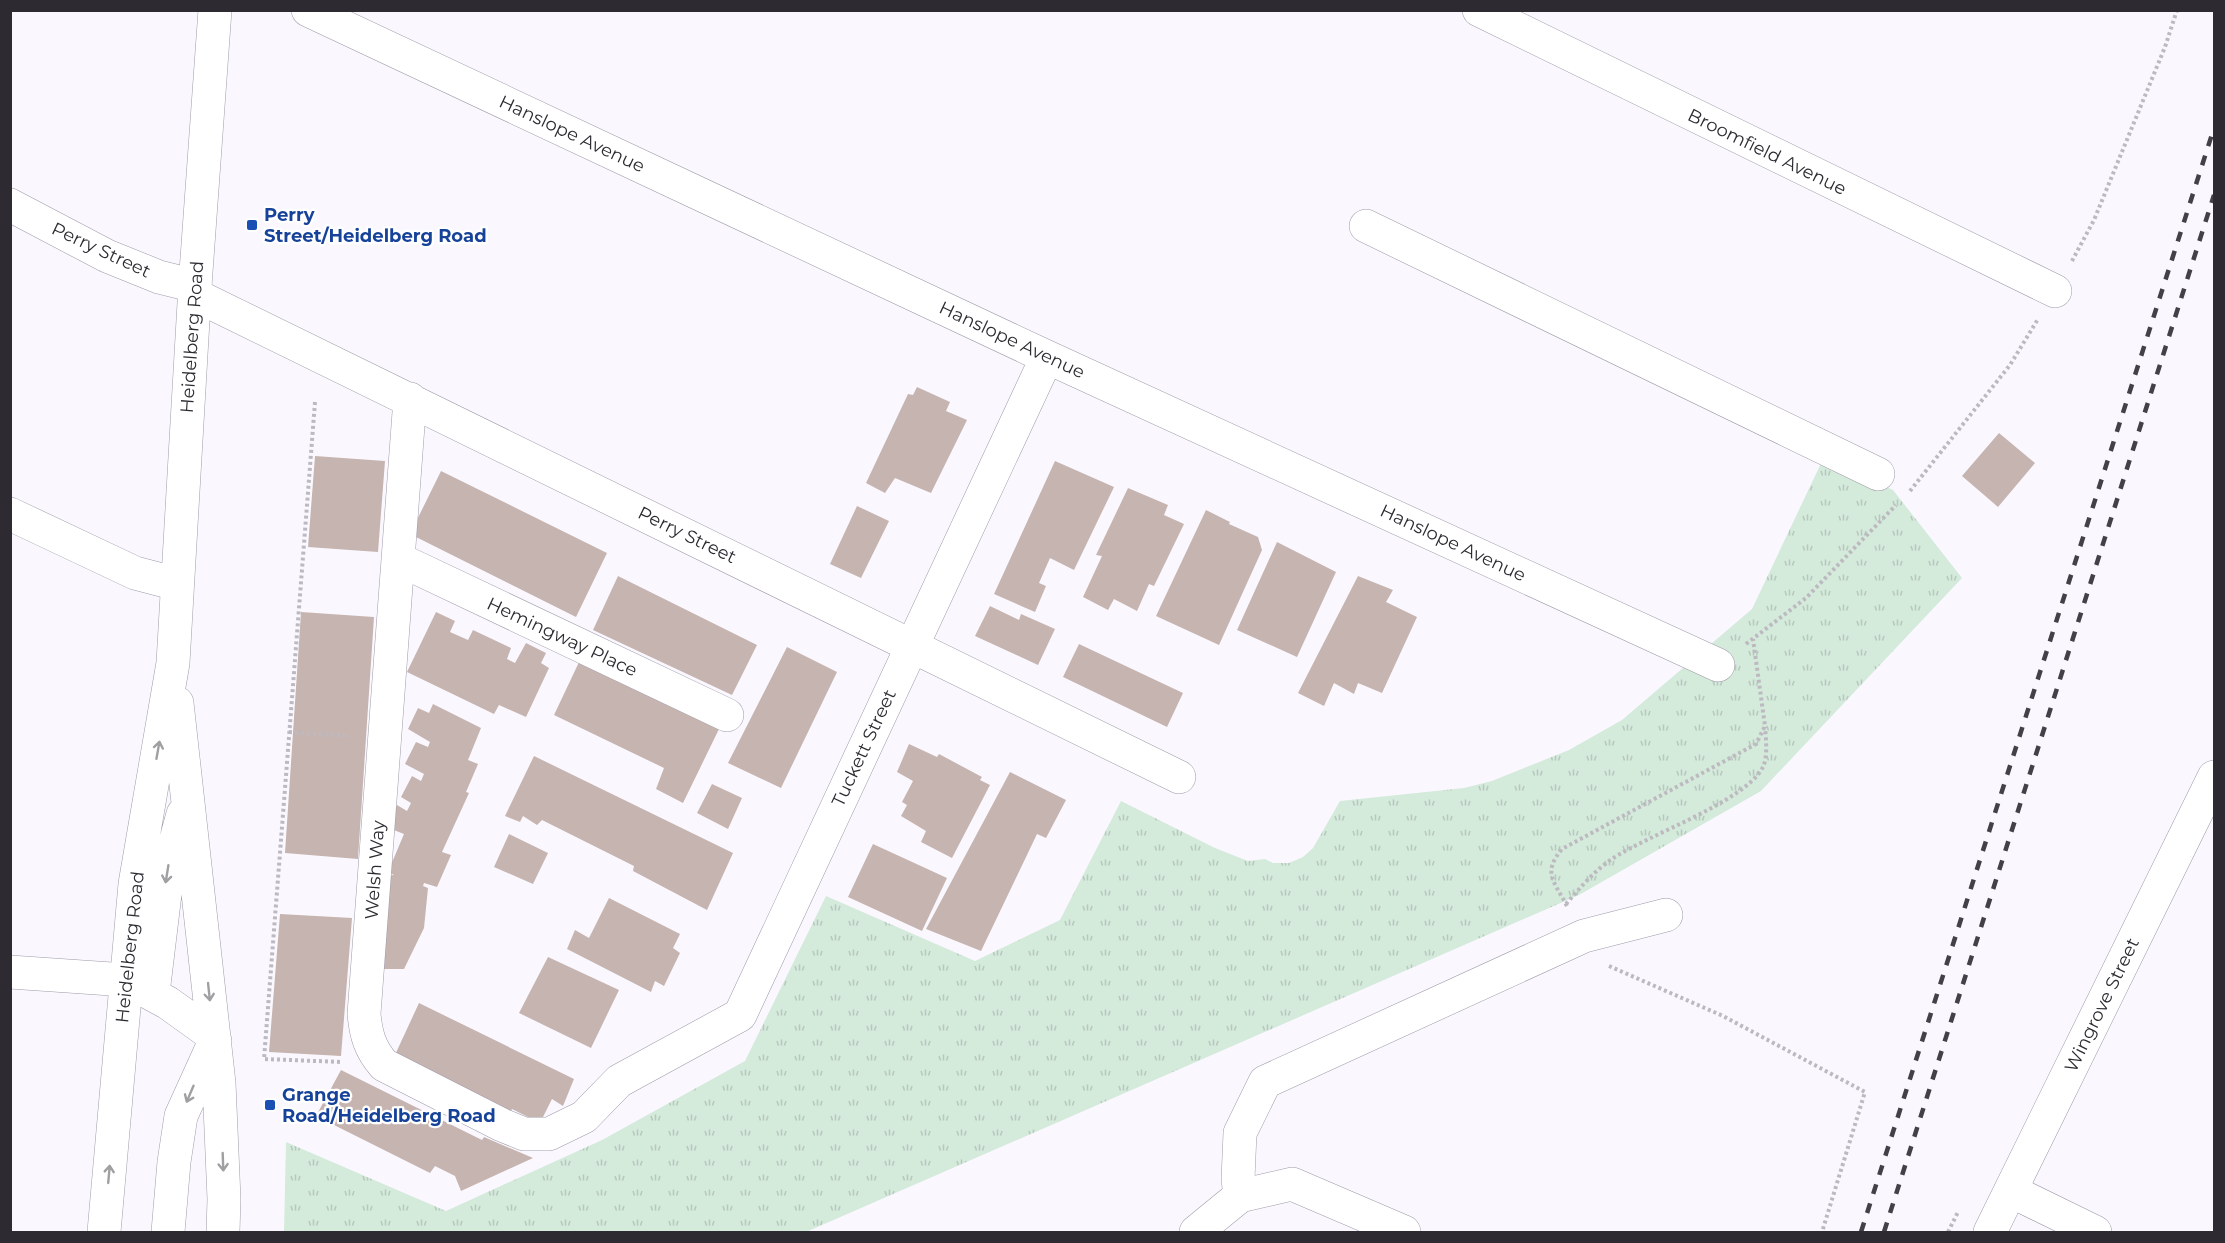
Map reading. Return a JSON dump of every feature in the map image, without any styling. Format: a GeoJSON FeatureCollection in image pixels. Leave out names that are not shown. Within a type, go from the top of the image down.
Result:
{"type":"FeatureCollection","features":[{"type":"Feature","properties":{"kind":"street","name":"Heidelberg Road"},"geometry":{"type":"LineString","coordinates":[[104,1233],[140,987],[135,884],[173,663],[195,290],[215,10]]}},
{"type":"Feature","properties":{"kind":"street","name":"Hanslope Avenue"},"geometry":{"type":"LineString","coordinates":[[308,10],[1047,357],[1718,664]]}},
{"type":"Feature","properties":{"kind":"street","name":"Broomfield Avenue"},"geometry":{"type":"LineString","coordinates":[[1479,10],[2055,291]]}},
{"type":"Feature","properties":{"kind":"street","name":"Perry Street"},"geometry":{"type":"LineString","coordinates":[[10,205],[107,256],[195,290],[410,399],[1179,777]]}},
{"type":"Feature","properties":{"kind":"street"},"geometry":{"type":"LineString","coordinates":[[1366,226],[1878,474]]}},
{"type":"Feature","properties":{"kind":"street","name":"Tuckett Street"},"geometry":{"type":"LineString","coordinates":[[619,1081],[740,1015],[1047,357]]}},
{"type":"Feature","properties":{"kind":"street","name":"Welsh Way"},"geometry":{"type":"LineString","coordinates":[[410,399],[364,1014],[366,1035],[373,1052],[384,1065],[524,1134],[549,1134],[584,1117],[619,1081]]}},
{"type":"Feature","properties":{"kind":"street"},"geometry":{"type":"LineString","coordinates":[[10,514],[135,573],[177,584]]}},
{"type":"Feature","properties":{"kind":"street","name":"Hemingway Place"},"geometry":{"type":"LineString","coordinates":[[398,559],[727,715]]}},
{"type":"Feature","properties":{"kind":"street","name":"Heidelberg Road"},"geometry":{"type":"LineString","coordinates":[[173,663],[214,1039],[222,1139],[223,1233]]}},
{"type":"Feature","properties":{"kind":"street","name":"Wingrove Street"},"geometry":{"type":"LineString","coordinates":[[1990,1233],[2214,777]]}},
{"type":"Feature","properties":{"kind":"street"},"geometry":{"type":"LineString","coordinates":[[140,987],[188,797]]}},
{"type":"Feature","properties":{"kind":"street"},"geometry":{"type":"LineString","coordinates":[[1240,1196],[1238,1179],[1240,1133],[1265,1082],[1584,936],[1666,915]]}},
{"type":"Feature","properties":{"kind":"street"},"geometry":{"type":"LineString","coordinates":[[10,972],[140,987],[214,1039],[182,1116],[174,1162],[168,1233]]}},
{"type":"Feature","properties":{"kind":"street"},"geometry":{"type":"LineString","coordinates":[[1196,1233],[1240,1196],[1292,1184],[1404,1233]]}},
{"type":"Feature","properties":{"kind":"street"},"geometry":{"type":"LineString","coordinates":[[2011,1191],[2095,1233]]}},
{"type":"Feature","properties":{"kind":"path"},"geometry":{"type":"LineString","coordinates":[[1718,664],[1806,598],[1918,482],[2010,365],[2055,291],[2094,220],[2165,47],[2177,10]]}},
{"type":"Feature","properties":{"kind":"path"},"geometry":{"type":"LineString","coordinates":[[315,402],[264,1059],[347,1062]]}},
{"type":"Feature","properties":{"kind":"path"},"geometry":{"type":"LineString","coordinates":[[1566,904],[1591,875],[1612,859],[1723,802],[1753,781],[1764,766],[1765,726],[1753,639]]}},
{"type":"Feature","properties":{"kind":"path"},"geometry":{"type":"LineString","coordinates":[[1765,726],[1756,744],[1562,849],[1551,862],[1551,877],[1596,960],[1722,1016],[1865,1092],[1822,1233]]}},
{"type":"Feature","properties":{"kind":"path"},"geometry":{"type":"LineString","coordinates":[[289,732],[357,737]]}},
{"type":"Feature","properties":{"kind":"green space"},"geometry":{"type":"Polygon","coordinates":[[[1824,457],[1893,490],[1962,578],[1761,791],[1579,895],[806,1232],[284,1232],[286,1142],[446,1211],[602,1140],[745,1061],[826,896],[975,961],[1060,920],[1121,801],[1215,848],[1248,861],[1265,859],[1273,863],[1289,863],[1303,857],[1313,848],[1340,801],[1464,788],[1492,781],[1569,750],[1622,720],[1752,609],[1824,457]]]}},
{"type":"Feature","properties":{"kind":"building"},"geometry":{"type":"Polygon","coordinates":[[[917,387],[950,402],[946,411],[967,420],[931,493],[895,478],[885,493],[866,483],[908,394],[913,395],[917,387]]]}},
{"type":"Feature","properties":{"kind":"building"},"geometry":{"type":"Polygon","coordinates":[[[1999,433],[2035,463],[1998,507],[1962,476],[1999,433]]]}},
{"type":"Feature","properties":{"kind":"building"},"geometry":{"type":"Polygon","coordinates":[[[315,456],[385,461],[378,552],[308,547],[315,456]]]}},
{"type":"Feature","properties":{"kind":"building"},"geometry":{"type":"Polygon","coordinates":[[[1055,461],[1114,487],[1074,570],[1050,558],[1039,583],[1046,586],[1035,612],[994,594],[1055,461]]]}},
{"type":"Feature","properties":{"kind":"building"},"geometry":{"type":"Polygon","coordinates":[[[441,471],[607,553],[576,617],[410,534],[441,471]]]}},
{"type":"Feature","properties":{"kind":"building"},"geometry":{"type":"Polygon","coordinates":[[[1128,488],[1168,505],[1164,515],[1184,524],[1154,586],[1149,584],[1137,611],[1114,599],[1108,610],[1083,597],[1102,556],[1096,555],[1128,488]]]}},
{"type":"Feature","properties":{"kind":"building"},"geometry":{"type":"Polygon","coordinates":[[[857,506],[889,521],[861,578],[830,564],[857,506]]]}},
{"type":"Feature","properties":{"kind":"building"},"geometry":{"type":"Polygon","coordinates":[[[1206,510],[1230,522],[1229,524],[1258,537],[1262,550],[1219,645],[1156,616],[1206,510]]]}},
{"type":"Feature","properties":{"kind":"building"},"geometry":{"type":"Polygon","coordinates":[[[1277,542],[1336,572],[1297,657],[1237,630],[1277,542]]]}},
{"type":"Feature","properties":{"kind":"building"},"geometry":{"type":"Polygon","coordinates":[[[618,576],[757,645],[732,695],[593,630],[618,576]]]}},
{"type":"Feature","properties":{"kind":"building"},"geometry":{"type":"Polygon","coordinates":[[[1358,576],[1393,590],[1386,602],[1417,617],[1382,693],[1358,683],[1354,694],[1334,683],[1324,706],[1298,693],[1358,576]]]}},
{"type":"Feature","properties":{"kind":"building"},"geometry":{"type":"Polygon","coordinates":[[[990,606],[1019,620],[1021,614],[1055,629],[1038,665],[975,636],[990,606]]]}},
{"type":"Feature","properties":{"kind":"building"},"geometry":{"type":"Polygon","coordinates":[[[301,612],[374,617],[358,859],[285,853],[301,612]]]}},
{"type":"Feature","properties":{"kind":"building"},"geometry":{"type":"Polygon","coordinates":[[[436,612],[455,621],[450,632],[468,640],[473,630],[511,648],[507,659],[515,663],[526,643],[546,653],[541,663],[549,668],[526,717],[499,705],[494,714],[407,672],[436,612]]]}},
{"type":"Feature","properties":{"kind":"building"},"geometry":{"type":"Polygon","coordinates":[[[1079,644],[1183,693],[1167,727],[1063,677],[1079,644]]]}},
{"type":"Feature","properties":{"kind":"building"},"geometry":{"type":"Polygon","coordinates":[[[787,647],[837,672],[781,788],[728,763],[787,647]]]}},
{"type":"Feature","properties":{"kind":"building"},"geometry":{"type":"Polygon","coordinates":[[[580,660],[720,727],[683,803],[656,789],[664,768],[554,715],[580,660]]]}},
{"type":"Feature","properties":{"kind":"building"},"geometry":{"type":"Polygon","coordinates":[[[433,704],[481,728],[468,760],[478,764],[466,792],[469,793],[442,852],[451,855],[437,887],[424,883],[423,886],[428,888],[424,928],[404,969],[382,969],[386,876],[394,875],[388,872],[404,834],[386,827],[397,805],[407,811],[411,803],[401,797],[412,776],[421,781],[424,774],[405,764],[416,742],[428,747],[430,742],[408,729],[418,708],[429,713],[433,704]]]}},
{"type":"Feature","properties":{"kind":"building"},"geometry":{"type":"Polygon","coordinates":[[[909,744],[937,757],[939,754],[982,777],[980,780],[990,785],[952,858],[921,842],[926,831],[901,816],[907,805],[902,802],[913,781],[897,772],[909,744]]]}},
{"type":"Feature","properties":{"kind":"building"},"geometry":{"type":"Polygon","coordinates":[[[534,756],[733,853],[707,910],[633,871],[634,866],[542,820],[537,825],[523,816],[520,822],[505,816],[534,756]]]}},
{"type":"Feature","properties":{"kind":"building"},"geometry":{"type":"Polygon","coordinates":[[[1010,772],[1066,800],[1046,838],[1037,834],[981,951],[926,929],[1010,772]]]}},
{"type":"Feature","properties":{"kind":"building"},"geometry":{"type":"Polygon","coordinates":[[[712,784],[742,798],[728,829],[697,813],[712,784]]]}},
{"type":"Feature","properties":{"kind":"building"},"geometry":{"type":"Polygon","coordinates":[[[509,834],[548,853],[533,884],[494,867],[509,834]]]}},
{"type":"Feature","properties":{"kind":"building"},"geometry":{"type":"Polygon","coordinates":[[[873,844],[947,878],[922,931],[848,897],[873,844]]]}},
{"type":"Feature","properties":{"kind":"building"},"geometry":{"type":"Polygon","coordinates":[[[609,898],[680,934],[673,948],[680,953],[664,986],[655,981],[651,992],[567,949],[575,930],[589,938],[609,898]]]}},
{"type":"Feature","properties":{"kind":"building"},"geometry":{"type":"Polygon","coordinates":[[[280,914],[352,918],[341,1056],[269,1052],[280,914]]]}},
{"type":"Feature","properties":{"kind":"building"},"geometry":{"type":"Polygon","coordinates":[[[548,957],[619,990],[591,1048],[519,1013],[548,957]]]}},
{"type":"Feature","properties":{"kind":"building"},"geometry":{"type":"Polygon","coordinates":[[[419,1003],[574,1079],[563,1106],[552,1099],[540,1123],[512,1109],[510,1113],[394,1057],[419,1003]]]}},
{"type":"Feature","properties":{"kind":"building"},"geometry":{"type":"Polygon","coordinates":[[[341,1070],[482,1140],[484,1137],[533,1158],[461,1191],[455,1176],[435,1166],[430,1173],[316,1116],[341,1070]]]}},
{"type":"Feature","properties":{"kind":"railway"},"geometry":{"type":"LineString","coordinates":[[1861,1232],[2214,128]]}},
{"type":"Feature","properties":{"kind":"railway"},"geometry":{"type":"LineString","coordinates":[[1884,1232],[2214,195]]}},
{"type":"Feature","properties":{"kind":"place","name":"Perry Street/Heidelberg Road"},"geometry":{"type":"Point","coordinates":[252,225]}},
{"type":"Feature","properties":{"kind":"place","name":"Grange Road/Heidelberg Road"},"geometry":{"type":"Point","coordinates":[270,1105]}}]}
